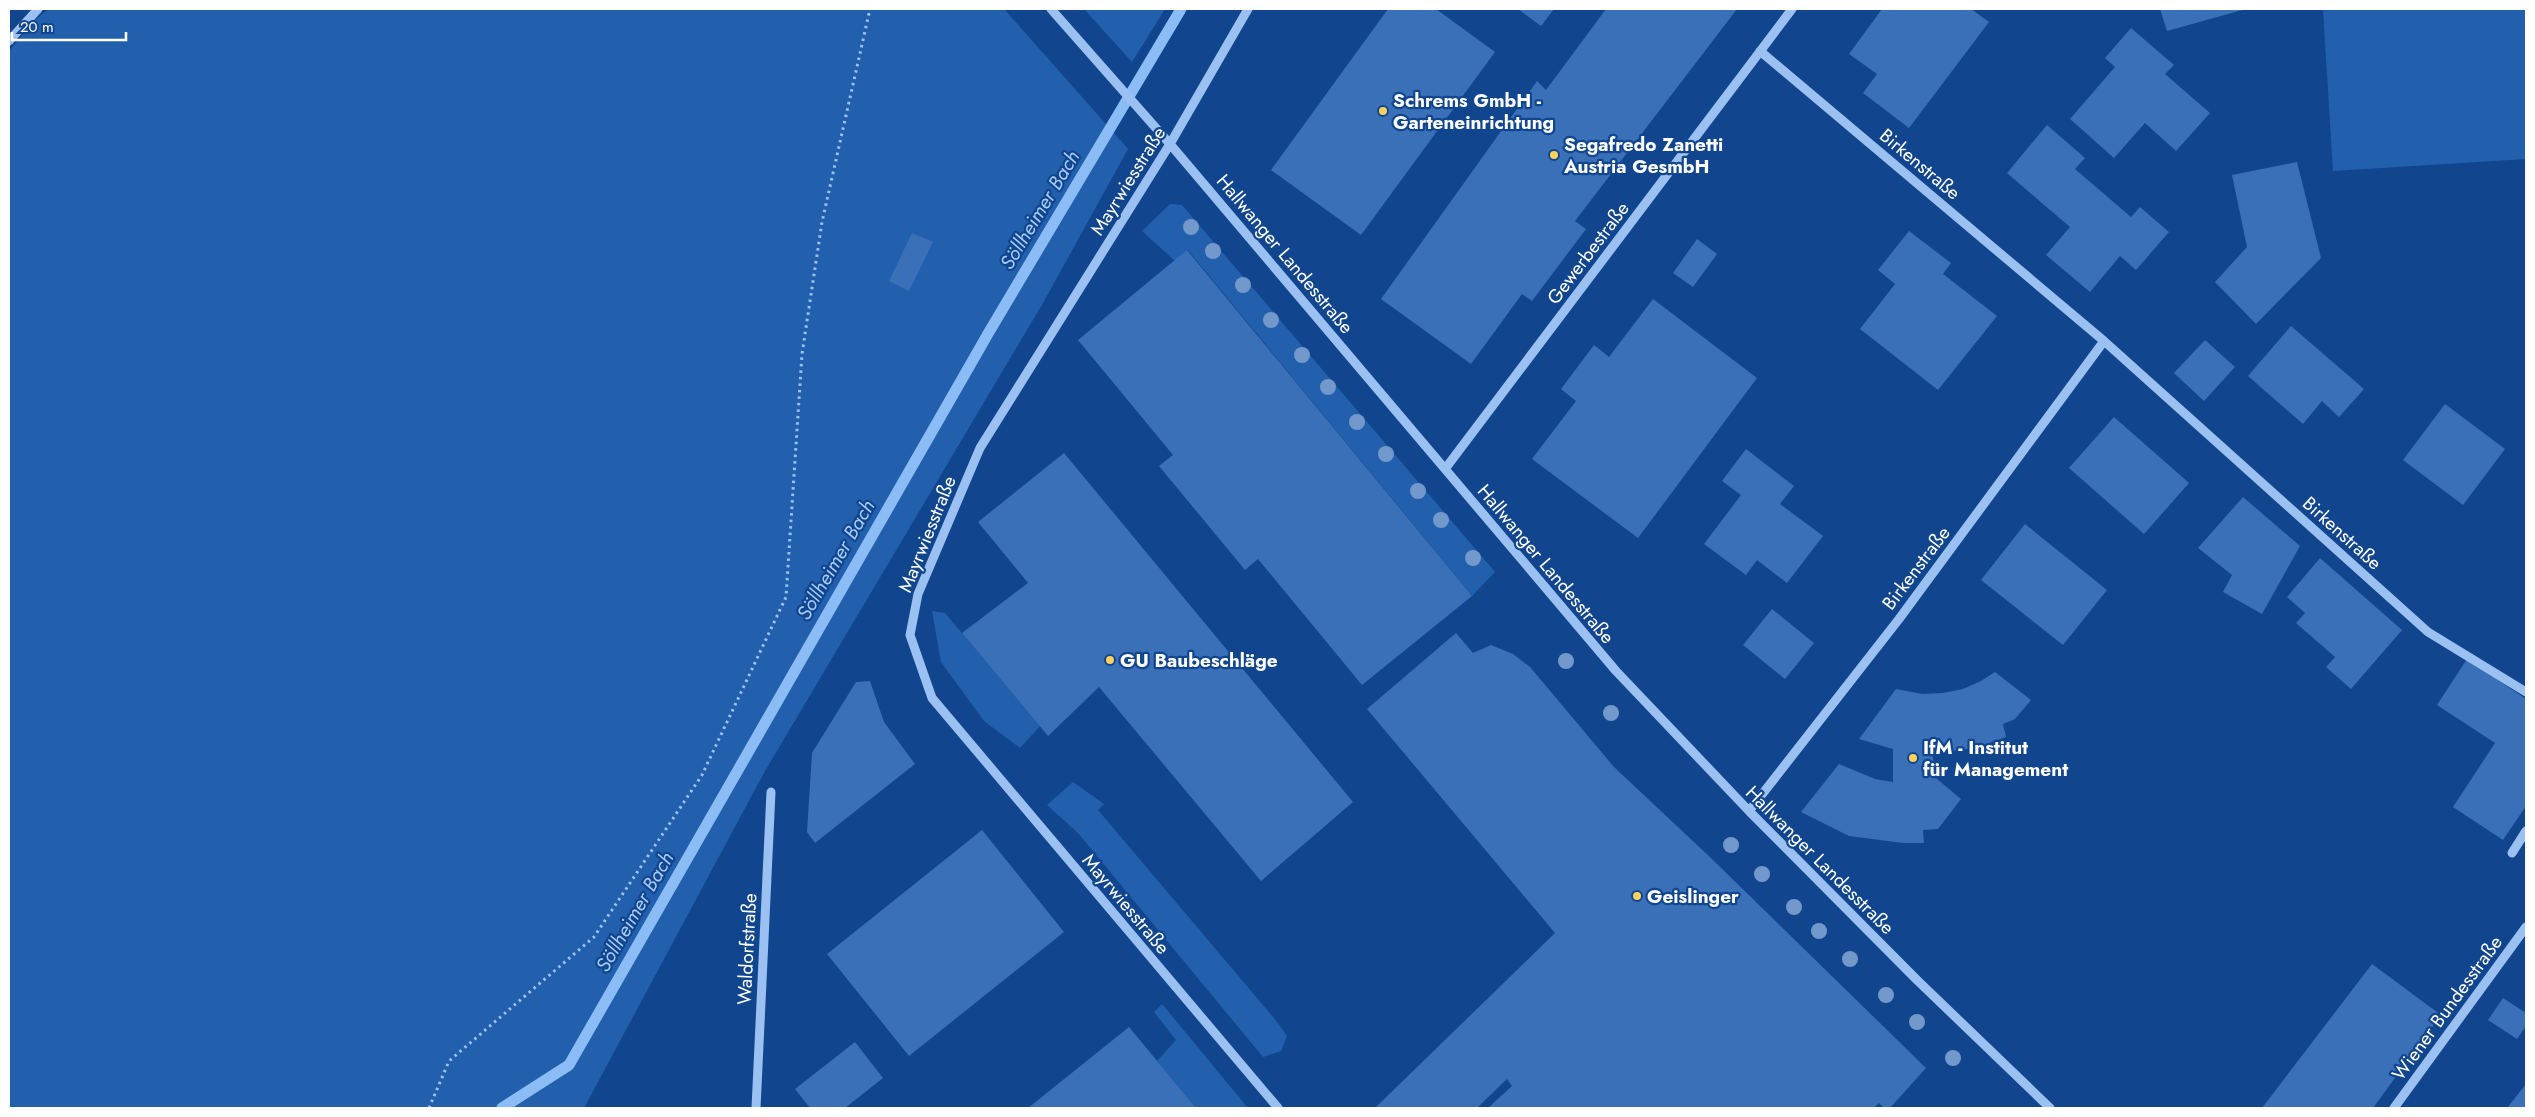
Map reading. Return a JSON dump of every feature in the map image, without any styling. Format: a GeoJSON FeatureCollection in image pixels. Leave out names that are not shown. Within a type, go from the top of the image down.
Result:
{"type":"FeatureCollection","features":[{"type":"Feature","properties":{"kind":"street"},"geometry":{"type":"LineString","coordinates":[[9,41],[38,9]]}},
{"type":"Feature","properties":{"kind":"street","name":"Hallwanger Landesstraße"},"geometry":{"type":"LineString","coordinates":[[1051,9],[1160,132],[1616,671],[1748,811],[1917,980],[2050,1108]]}},
{"type":"Feature","properties":{"kind":"street","name":"Mayrwiesstraße"},"geometry":{"type":"LineString","coordinates":[[1248,9],[1170,144],[980,448],[918,594],[910,635],[932,698],[1278,1108]]}},
{"type":"Feature","properties":{"kind":"street","name":"Gewerbestraße"},"geometry":{"type":"LineString","coordinates":[[1445,469],[1792,9]]}},
{"type":"Feature","properties":{"kind":"street","name":"Birkenstraße"},"geometry":{"type":"LineString","coordinates":[[1760,51],[2104,341],[2428,632],[2526,692]]}},
{"type":"Feature","properties":{"kind":"street","name":"Birkenstraße"},"geometry":{"type":"LineString","coordinates":[[1748,811],[1899,619],[2104,341]]}},
{"type":"Feature","properties":{"kind":"street","name":"Waldorfstraße"},"geometry":{"type":"LineString","coordinates":[[756,1108],[771,792]]}},
{"type":"Feature","properties":{"kind":"street"},"geometry":{"type":"LineString","coordinates":[[2512,853],[2526,831]]}},
{"type":"Feature","properties":{"kind":"street","name":"Wiener Bundesstraße"},"geometry":{"type":"LineString","coordinates":[[2394,1108],[2526,927]]}},
{"type":"Feature","properties":{"kind":"path"},"geometry":{"type":"LineString","coordinates":[[429,1108],[449,1061],[594,937],[702,775],[786,598],[802,354],[822,222],[870,9]]}},
{"type":"Feature","properties":{"kind":"shaded area"},"geometry":{"type":"Polygon","coordinates":[[[49,9],[1004,9],[1128,149],[1043,303],[765,771],[584,1108],[9,1108],[9,51],[35,20],[49,9]]]}},
{"type":"Feature","properties":{"kind":"shaded area"},"geometry":{"type":"Polygon","coordinates":[[[1084,9],[1165,9],[1132,62],[1084,9]]]}},
{"type":"Feature","properties":{"kind":"shaded area"},"geometry":{"type":"Polygon","coordinates":[[[2323,9],[2526,9],[2526,159],[2333,171],[2323,9]]]}},
{"type":"Feature","properties":{"kind":"shaded area"},"geometry":{"type":"Polygon","coordinates":[[[1170,204],[1182,205],[1495,572],[1472,596],[1188,250],[1175,261],[1142,231],[1170,204]]]}},
{"type":"Feature","properties":{"kind":"shaded area"},"geometry":{"type":"Polygon","coordinates":[[[932,611],[945,613],[1040,726],[1020,748],[984,721],[941,662],[932,611]]]}},
{"type":"Feature","properties":{"kind":"shaded area"},"geometry":{"type":"Polygon","coordinates":[[[1073,782],[1104,804],[1098,810],[1274,1018],[1287,1036],[1281,1051],[1263,1057],[1078,833],[1047,805],[1073,782]]]}},
{"type":"Feature","properties":{"kind":"shaded area"},"geometry":{"type":"Polygon","coordinates":[[[1162,1004],[1248,1108],[1196,1108],[1157,1061],[1176,1040],[1154,1012],[1162,1004]]]}},
{"type":"Feature","properties":{"kind":"building","name":"Schrems GmbH - Garteneinrichtung"},"geometry":{"type":"Polygon","coordinates":[[[1388,9],[1436,9],[1495,52],[1361,235],[1271,170],[1388,9]]]}},
{"type":"Feature","properties":{"kind":"building"},"geometry":{"type":"Polygon","coordinates":[[[1518,9],[1554,9],[1541,26],[1518,9]]]}},
{"type":"Feature","properties":{"kind":"building","name":"Segafredo Zanetti Austria GesmbH"},"geometry":{"type":"Polygon","coordinates":[[[1606,9],[1737,9],[1575,221],[1586,229],[1532,301],[1522,294],[1471,364],[1381,299],[1537,81],[1546,90],[1606,9]]]}},
{"type":"Feature","properties":{"kind":"building"},"geometry":{"type":"Polygon","coordinates":[[[1882,9],[1971,9],[1989,22],[1909,128],[1863,93],[1877,74],[1849,54],[1882,9]]]}},
{"type":"Feature","properties":{"kind":"building"},"geometry":{"type":"Polygon","coordinates":[[[2160,9],[2246,9],[2167,31],[2160,9]]]}},
{"type":"Feature","properties":{"kind":"building"},"geometry":{"type":"Polygon","coordinates":[[[2131,28],[2174,65],[2165,74],[2210,113],[2176,151],[2145,123],[2114,158],[2070,119],[2115,67],[2105,58],[2131,28]]]}},
{"type":"Feature","properties":{"kind":"building"},"geometry":{"type":"Polygon","coordinates":[[[2047,125],[2085,158],[2075,169],[2131,217],[2140,207],[2169,232],[2136,270],[2120,256],[2090,292],[2046,255],[2070,227],[2007,173],[2047,125]]]}},
{"type":"Feature","properties":{"kind":"building"},"geometry":{"type":"Polygon","coordinates":[[[2297,162],[2321,258],[2256,324],[2215,282],[2247,247],[2232,175],[2297,162]]]}},
{"type":"Feature","properties":{"kind":"building"},"geometry":{"type":"Polygon","coordinates":[[[1909,231],[1951,263],[1943,274],[1997,316],[1938,390],[1860,329],[1895,284],[1878,270],[1909,231]]]}},
{"type":"Feature","properties":{"kind":"building"},"geometry":{"type":"Polygon","coordinates":[[[912,233],[933,242],[909,291],[889,281],[912,233]]]}},
{"type":"Feature","properties":{"kind":"building"},"geometry":{"type":"Polygon","coordinates":[[[1697,239],[1717,254],[1693,287],[1673,273],[1697,239]]]}},
{"type":"Feature","properties":{"kind":"building"},"geometry":{"type":"Polygon","coordinates":[[[1187,250],[1472,596],[1362,685],[1258,559],[1245,570],[1159,466],[1173,455],[1078,340],[1187,250]]]}},
{"type":"Feature","properties":{"kind":"building"},"geometry":{"type":"Polygon","coordinates":[[[1653,299],[1757,378],[1638,538],[1532,459],[1576,401],[1561,389],[1594,345],[1609,357],[1653,299]]]}},
{"type":"Feature","properties":{"kind":"building"},"geometry":{"type":"Polygon","coordinates":[[[2291,326],[2364,389],[2339,417],[2322,401],[2303,424],[2248,376],[2291,326]]]}},
{"type":"Feature","properties":{"kind":"building"},"geometry":{"type":"Polygon","coordinates":[[[2205,340],[2235,367],[2204,401],[2174,373],[2205,340]]]}},
{"type":"Feature","properties":{"kind":"building"},"geometry":{"type":"Polygon","coordinates":[[[2445,404],[2505,449],[2463,505],[2403,460],[2445,404]]]}},
{"type":"Feature","properties":{"kind":"building"},"geometry":{"type":"Polygon","coordinates":[[[2114,417],[2189,483],[2144,534],[2069,468],[2114,417]]]}},
{"type":"Feature","properties":{"kind":"building"},"geometry":{"type":"Polygon","coordinates":[[[1746,449],[1794,486],[1780,504],[1823,536],[1787,583],[1757,560],[1746,575],[1704,544],[1741,495],[1722,481],[1746,449]]]}},
{"type":"Feature","properties":{"kind":"building","name":"GU Baubeschläge"},"geometry":{"type":"Polygon","coordinates":[[[1064,453],[1353,802],[1261,881],[1099,687],[1048,736],[962,633],[1028,583],[978,522],[1064,453]]]}},
{"type":"Feature","properties":{"kind":"building"},"geometry":{"type":"Polygon","coordinates":[[[2243,497],[2300,546],[2262,614],[2223,592],[2232,575],[2198,548],[2243,497]]]}},
{"type":"Feature","properties":{"kind":"building"},"geometry":{"type":"Polygon","coordinates":[[[2025,524],[2107,590],[2063,645],[1981,580],[2025,524]]]}},
{"type":"Feature","properties":{"kind":"building"},"geometry":{"type":"Polygon","coordinates":[[[2320,558],[2402,630],[2351,689],[2326,667],[2335,657],[2296,623],[2305,613],[2287,597],[2320,558]]]}},
{"type":"Feature","properties":{"kind":"building"},"geometry":{"type":"Polygon","coordinates":[[[1772,609],[1814,643],[1785,679],[1743,645],[1772,609]]]}},
{"type":"Feature","properties":{"kind":"building","name":"Geislinger"},"geometry":{"type":"Polygon","coordinates":[[[1456,633],[1473,653],[1491,645],[1513,654],[1530,667],[1614,767],[1712,859],[1926,1068],[1890,1108],[1884,1108],[1879,1103],[1874,1108],[1488,1108],[1512,1086],[1507,1079],[1477,1108],[1375,1108],[1555,933],[1367,709],[1456,633]]]}},
{"type":"Feature","properties":{"kind":"building"},"geometry":{"type":"Polygon","coordinates":[[[2467,659],[2526,699],[2526,806],[2503,840],[2453,807],[2495,743],[2437,705],[2467,659]]]}},
{"type":"Feature","properties":{"kind":"building","name":"IfM - Institut für Management"},"geometry":{"type":"Polygon","coordinates":[[[1995,672],[2031,700],[2015,719],[2003,724],[2006,737],[1975,748],[1932,753],[1937,779],[1961,799],[1938,829],[1923,830],[1924,843],[1903,843],[1849,836],[1801,812],[1839,764],[1875,779],[1893,782],[1893,749],[1859,739],[1896,689],[1922,694],[1943,693],[1963,689],[1995,672]]]}},
{"type":"Feature","properties":{"kind":"building"},"geometry":{"type":"Polygon","coordinates":[[[870,681],[884,722],[915,764],[815,843],[807,832],[812,753],[856,682],[870,681]]]}},
{"type":"Feature","properties":{"kind":"building"},"geometry":{"type":"Polygon","coordinates":[[[982,830],[1064,932],[909,1056],[827,954],[982,830]]]}},
{"type":"Feature","properties":{"kind":"building"},"geometry":{"type":"Polygon","coordinates":[[[2372,964],[2441,1015],[2373,1108],[2262,1108],[2372,964]]]}},
{"type":"Feature","properties":{"kind":"building"},"geometry":{"type":"Polygon","coordinates":[[[2503,998],[2526,1013],[2526,1026],[2517,1039],[2488,1020],[2503,998]]]}},
{"type":"Feature","properties":{"kind":"building"},"geometry":{"type":"Polygon","coordinates":[[[1129,1027],[1196,1108],[1028,1108],[1129,1027]]]}},
{"type":"Feature","properties":{"kind":"building"},"geometry":{"type":"Polygon","coordinates":[[[855,1042],[883,1078],[845,1108],[810,1108],[795,1089],[855,1042]]]}},
{"type":"Feature","properties":{"kind":"building"},"geometry":{"type":"Polygon","coordinates":[[[2526,1084],[2526,1108],[2507,1108],[2526,1084]]]}},
{"type":"Feature","properties":{"kind":"waterway","name":"Söllheimer Bach"},"geometry":{"type":"LineString","coordinates":[[502,1108],[569,1065],[989,332],[1181,9]]}},
{"type":"Feature","properties":{"kind":"place","name":"Schrems GmbH - Garteneinrichtung"},"geometry":{"type":"Point","coordinates":[1383,111]}},
{"type":"Feature","properties":{"kind":"place","name":"Segafredo Zanetti Austria GesmbH"},"geometry":{"type":"Point","coordinates":[1554,155]}},
{"type":"Feature","properties":{"kind":"place","name":"GU Baubeschläge"},"geometry":{"type":"Point","coordinates":[1110,660]}},
{"type":"Feature","properties":{"kind":"place","name":"IfM - Institut für Management"},"geometry":{"type":"Point","coordinates":[1913,758]}},
{"type":"Feature","properties":{"kind":"place","name":"Geislinger"},"geometry":{"type":"Point","coordinates":[1637,896]}}]}
